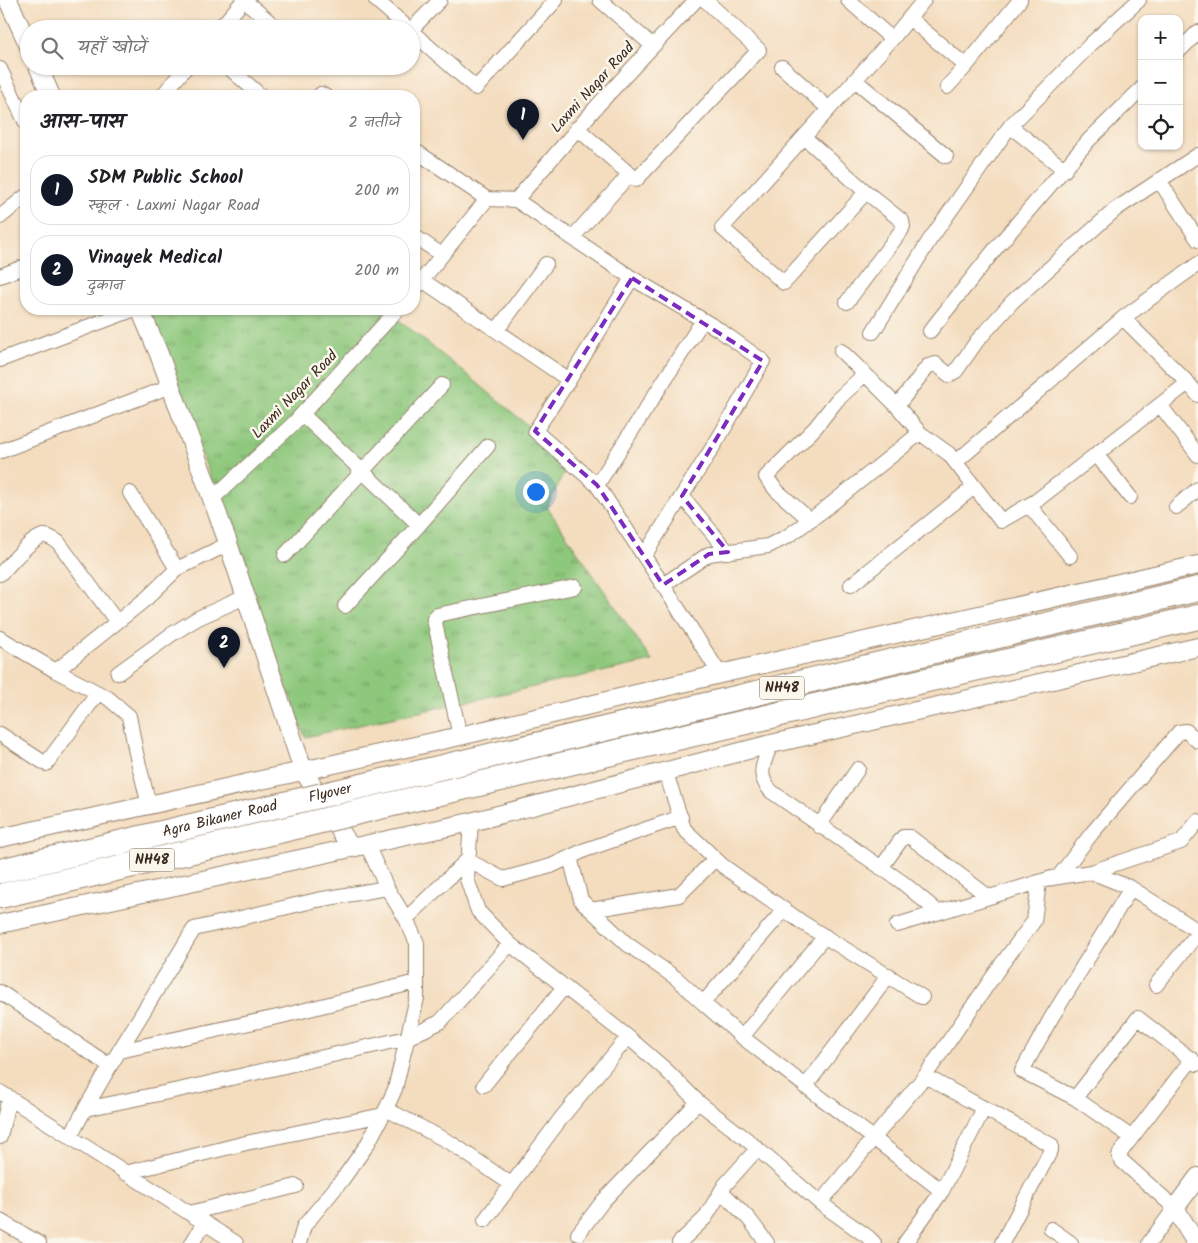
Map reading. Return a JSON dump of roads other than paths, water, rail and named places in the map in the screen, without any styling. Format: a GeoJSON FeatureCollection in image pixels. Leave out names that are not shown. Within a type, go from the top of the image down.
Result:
{"type":"FeatureCollection","features":[{"type":"Feature","properties":{"kind":"highway","name":"Flyover"},"geometry":{"type":"LineString","coordinates":[[293,802],[1198,589]]}},
{"type":"Feature","properties":{"kind":"highway","name":"Flyover"},"geometry":{"type":"LineString","coordinates":[[0,896],[1198,617]]}},
{"type":"Feature","properties":{"kind":"highway","name":"Agra Bikaner Road"},"geometry":{"type":"LineString","coordinates":[[0,870],[293,802]]}},
{"type":"Feature","properties":{"kind":"street"},"geometry":{"type":"LineString","coordinates":[[8,0],[20,26]]}},
{"type":"Feature","properties":{"kind":"street"},"geometry":{"type":"LineString","coordinates":[[227,20],[244,0],[267,20]]}},
{"type":"Feature","properties":{"kind":"street"},"geometry":{"type":"LineString","coordinates":[[376,0],[399,20]]}},
{"type":"Feature","properties":{"kind":"street"},"geometry":{"type":"LineString","coordinates":[[420,20],[440,0]]}},
{"type":"Feature","properties":{"kind":"street"},"geometry":{"type":"LineString","coordinates":[[420,39],[476,88],[556,0]]}},
{"type":"Feature","properties":{"kind":"street"},"geometry":{"type":"LineString","coordinates":[[600,0],[653,46]]}},
{"type":"Feature","properties":{"kind":"street","name":"Laxmi Nagar Road"},"geometry":{"type":"LineString","coordinates":[[516,200],[577,128],[696,0]]}},
{"type":"Feature","properties":{"kind":"street"},"geometry":{"type":"LineString","coordinates":[[577,128],[636,180],[759,50],[704,0]]}},
{"type":"Feature","properties":{"kind":"street"},"geometry":{"type":"LineString","coordinates":[[848,0],[892,39]]}},
{"type":"Feature","properties":{"kind":"street"},"geometry":{"type":"LineString","coordinates":[[866,192],[784,283],[722,228],[892,39],[924,0]]}},
{"type":"Feature","properties":{"kind":"street"},"geometry":{"type":"LineString","coordinates":[[947,87],[1020,0]]}},
{"type":"Feature","properties":{"kind":"street"},"geometry":{"type":"LineString","coordinates":[[873,332],[929,241],[1010,126],[1139,0]]}},
{"type":"Feature","properties":{"kind":"street"},"geometry":{"type":"LineString","coordinates":[[909,18],[966,66]]}},
{"type":"Feature","properties":{"kind":"street"},"geometry":{"type":"LineString","coordinates":[[1183,47],[1198,32]]}},
{"type":"Feature","properties":{"kind":"street"},"geometry":{"type":"LineString","coordinates":[[782,67],[829,109]]}},
{"type":"Feature","properties":{"kind":"street"},"geometry":{"type":"LineString","coordinates":[[0,69],[20,111]]}},
{"type":"Feature","properties":{"kind":"street"},"geometry":{"type":"LineString","coordinates":[[42,75],[48,90]]}},
{"type":"Feature","properties":{"kind":"street"},"geometry":{"type":"LineString","coordinates":[[167,90],[180,75]]}},
{"type":"Feature","properties":{"kind":"street"},"geometry":{"type":"LineString","coordinates":[[237,75],[254,90]]}},
{"type":"Feature","properties":{"kind":"street"},"geometry":{"type":"LineString","coordinates":[[855,80],[946,156]]}},
{"type":"Feature","properties":{"kind":"street"},"geometry":{"type":"LineString","coordinates":[[930,331],[996,248],[1089,140],[1138,92]]}},
{"type":"Feature","properties":{"kind":"street"},"geometry":{"type":"LineString","coordinates":[[1010,126],[1065,170]]}},
{"type":"Feature","properties":{"kind":"street"},"geometry":{"type":"LineString","coordinates":[[804,137],[902,221],[901,231],[847,302]]}},
{"type":"Feature","properties":{"kind":"street"},"geometry":{"type":"LineString","coordinates":[[420,154],[488,199],[516,200],[632,278],[704,320],[763,361],[718,439],[644,556]]}},
{"type":"Feature","properties":{"kind":"street"},"geometry":{"type":"LineString","coordinates":[[897,406],[928,366],[936,364],[950,375],[956,371],[977,341],[1013,301],[1116,209],[1198,154]]}},
{"type":"Feature","properties":{"kind":"street"},"geometry":{"type":"LineString","coordinates":[[572,238],[630,174]]}},
{"type":"Feature","properties":{"kind":"street"},"geometry":{"type":"LineString","coordinates":[[1159,180],[1198,240]]}},
{"type":"Feature","properties":{"kind":"street"},"geometry":{"type":"LineString","coordinates":[[420,282],[488,199]]}},
{"type":"Feature","properties":{"kind":"street"},"geometry":{"type":"LineString","coordinates":[[0,217],[20,201]]}},
{"type":"Feature","properties":{"kind":"street"},"geometry":{"type":"LineString","coordinates":[[420,240],[442,255]]}},
{"type":"Feature","properties":{"kind":"street"},"geometry":{"type":"LineString","coordinates":[[496,330],[546,264]]}},
{"type":"Feature","properties":{"kind":"street"},"geometry":{"type":"LineString","coordinates":[[956,462],[1123,318],[1198,264]]}},
{"type":"Feature","properties":{"kind":"street"},"geometry":{"type":"LineString","coordinates":[[0,276],[20,268]]}},
{"type":"Feature","properties":{"kind":"street"},"geometry":{"type":"LineString","coordinates":[[632,278],[569,380],[534,431],[597,486],[720,674]]}},
{"type":"Feature","properties":{"kind":"street"},"geometry":{"type":"LineString","coordinates":[[420,286],[496,330],[569,380]]}},
{"type":"Feature","properties":{"kind":"street"},"geometry":{"type":"LineString","coordinates":[[0,360],[119,315]]}},
{"type":"Feature","properties":{"kind":"street"},"geometry":{"type":"LineString","coordinates":[[142,315],[171,386],[228,544],[303,770],[387,888],[406,919],[417,943],[417,998],[395,1089],[367,1145],[342,1180],[304,1226],[299,1243]]}},
{"type":"Feature","properties":{"kind":"street","name":"Laxmi Nagar Road"},"geometry":{"type":"LineString","coordinates":[[212,499],[302,414],[393,315]]}},
{"type":"Feature","properties":{"kind":"street"},"geometry":{"type":"LineString","coordinates":[[1123,318],[1198,395]]}},
{"type":"Feature","properties":{"kind":"street"},"geometry":{"type":"LineString","coordinates":[[597,486],[704,320]]}},
{"type":"Feature","properties":{"kind":"street"},"geometry":{"type":"LineString","coordinates":[[841,351],[897,406],[920,433],[949,454],[1001,521],[1029,505],[1188,383]]}},
{"type":"Feature","properties":{"kind":"street"},"geometry":{"type":"LineString","coordinates":[[810,520],[776,490],[766,477],[815,428],[837,400],[865,374]]}},
{"type":"Feature","properties":{"kind":"street"},"geometry":{"type":"LineString","coordinates":[[285,555],[442,385]]}},
{"type":"Feature","properties":{"kind":"street"},"geometry":{"type":"LineString","coordinates":[[0,451],[171,386]]}},
{"type":"Feature","properties":{"kind":"street"},"geometry":{"type":"LineString","coordinates":[[1160,404],[1198,455]]}},
{"type":"Feature","properties":{"kind":"street"},"geometry":{"type":"LineString","coordinates":[[302,414],[419,525]]}},
{"type":"Feature","properties":{"kind":"street"},"geometry":{"type":"LineString","coordinates":[[663,585],[709,554],[768,546],[788,536],[920,433]]}},
{"type":"Feature","properties":{"kind":"street"},"geometry":{"type":"LineString","coordinates":[[345,606],[488,446]]}},
{"type":"Feature","properties":{"kind":"street"},"geometry":{"type":"LineString","coordinates":[[1096,454],[1130,497]]}},
{"type":"Feature","properties":{"kind":"street"},"geometry":{"type":"LineString","coordinates":[[851,585],[974,487]]}},
{"type":"Feature","properties":{"kind":"street"},"geometry":{"type":"LineString","coordinates":[[1176,507],[1198,488]]}},
{"type":"Feature","properties":{"kind":"street"},"geometry":{"type":"LineString","coordinates":[[130,492],[177,570]]}},
{"type":"Feature","properties":{"kind":"street"},"geometry":{"type":"LineString","coordinates":[[682,496],[728,552]]}},
{"type":"Feature","properties":{"kind":"street"},"geometry":{"type":"LineString","coordinates":[[1029,505],[1070,556]]}},
{"type":"Feature","properties":{"kind":"street"},"geometry":{"type":"LineString","coordinates":[[0,574],[33,541],[44,536],[50,537],[58,542],[118,622]]}},
{"type":"Feature","properties":{"kind":"street"},"geometry":{"type":"LineString","coordinates":[[56,671],[147,598],[177,570],[228,544]]}},
{"type":"Feature","properties":{"kind":"street"},"geometry":{"type":"LineString","coordinates":[[0,838],[460,736],[720,674],[1198,565]]}},
{"type":"Feature","properties":{"kind":"street"},"geometry":{"type":"LineString","coordinates":[[460,736],[434,619],[437,615],[575,587]]}},
{"type":"Feature","properties":{"kind":"street"},"geometry":{"type":"LineString","coordinates":[[118,673],[172,634],[198,618],[245,597]]}},
{"type":"Feature","properties":{"kind":"street"},"geometry":{"type":"LineString","coordinates":[[0,638],[56,671],[108,698],[129,716],[136,754],[149,805]]}},
{"type":"Feature","properties":{"kind":"street"},"geometry":{"type":"LineString","coordinates":[[0,924],[471,822],[665,770],[771,744],[1198,647]]}},
{"type":"Feature","properties":{"kind":"street"},"geometry":{"type":"LineString","coordinates":[[0,734],[46,764],[98,692]]}},
{"type":"Feature","properties":{"kind":"street"},"geometry":{"type":"LineString","coordinates":[[1059,876],[1092,834],[1179,732],[1186,731],[1198,741]]}},
{"type":"Feature","properties":{"kind":"street"},"geometry":{"type":"LineString","coordinates":[[771,744],[761,775],[764,785],[819,826],[902,882],[938,912]]}},
{"type":"Feature","properties":{"kind":"street"},"geometry":{"type":"LineString","coordinates":[[819,826],[858,769]]}},
{"type":"Feature","properties":{"kind":"street"},"geometry":{"type":"LineString","coordinates":[[665,770],[684,828],[722,866],[784,910],[922,996]]}},
{"type":"Feature","properties":{"kind":"street"},"geometry":{"type":"LineString","coordinates":[[467,860],[503,879],[551,866],[585,850],[681,817]]}},
{"type":"Feature","properties":{"kind":"street"},"geometry":{"type":"LineString","coordinates":[[897,925],[1059,876],[1091,872],[1181,842],[1198,821]]}},
{"type":"Feature","properties":{"kind":"street"},"geometry":{"type":"LineString","coordinates":[[471,822],[467,879],[478,911],[510,944],[628,1037],[665,1069],[698,1102],[820,1203],[874,1243]]}},
{"type":"Feature","properties":{"kind":"street"},"geometry":{"type":"LineString","coordinates":[[882,868],[903,837],[910,838],[989,897]]}},
{"type":"Feature","properties":{"kind":"street"},"geometry":{"type":"LineString","coordinates":[[570,857],[581,900],[627,944],[676,978],[742,1037],[942,1191]]}},
{"type":"Feature","properties":{"kind":"street"},"geometry":{"type":"LineString","coordinates":[[591,910],[679,895],[715,859]]}},
{"type":"Feature","properties":{"kind":"street"},"geometry":{"type":"LineString","coordinates":[[406,919],[467,860]]}},
{"type":"Feature","properties":{"kind":"street"},"geometry":{"type":"LineString","coordinates":[[1091,872],[1131,888],[1198,932],[1156,985]]}},
{"type":"Feature","properties":{"kind":"street"},"geometry":{"type":"LineString","coordinates":[[820,1203],[925,1076],[1001,965],[1034,921],[1039,882]]}},
{"type":"Feature","properties":{"kind":"street"},"geometry":{"type":"LineString","coordinates":[[70,1137],[110,1066],[194,930],[317,900],[387,888]]}},
{"type":"Feature","properties":{"kind":"street"},"geometry":{"type":"LineString","coordinates":[[1131,888],[1022,1069],[1023,1072],[1075,1098],[1131,1137]]}},
{"type":"Feature","properties":{"kind":"street"},"geometry":{"type":"LineString","coordinates":[[703,1004],[784,910]]}},
{"type":"Feature","properties":{"kind":"street"},"geometry":{"type":"LineString","coordinates":[[742,1037],[825,936]]}},
{"type":"Feature","properties":{"kind":"street"},"geometry":{"type":"LineString","coordinates":[[85,1109],[193,1087],[407,1038],[440,1022],[510,944]]}},
{"type":"Feature","properties":{"kind":"street"},"geometry":{"type":"LineString","coordinates":[[805,1087],[889,976]]}},
{"type":"Feature","properties":{"kind":"street"},"geometry":{"type":"LineString","coordinates":[[119,1052],[282,1016],[416,982]]}},
{"type":"Feature","properties":{"kind":"street"},"geometry":{"type":"LineString","coordinates":[[484,1085],[564,987]]}},
{"type":"Feature","properties":{"kind":"street"},"geometry":{"type":"LineString","coordinates":[[0,992],[110,1066]]}},
{"type":"Feature","properties":{"kind":"street"},"geometry":{"type":"LineString","coordinates":[[1075,1098],[1138,1018],[1195,1062],[1131,1137],[1120,1152],[1120,1159],[1175,1208],[1196,1243]]}},
{"type":"Feature","properties":{"kind":"street"},"geometry":{"type":"LineString","coordinates":[[485,1220],[562,1117],[628,1037]]}},
{"type":"Feature","properties":{"kind":"street"},"geometry":{"type":"LineString","coordinates":[[925,1076],[1049,1143],[1051,1148],[1002,1243]]}},
{"type":"Feature","properties":{"kind":"street"},"geometry":{"type":"LineString","coordinates":[[0,1137],[5,1094],[125,1174],[236,1243]]}},
{"type":"Feature","properties":{"kind":"street"},"geometry":{"type":"LineString","coordinates":[[578,1234],[603,1201],[698,1102]]}},
{"type":"Feature","properties":{"kind":"street"},"geometry":{"type":"LineString","coordinates":[[909,1242],[942,1191],[984,1108]]}},
{"type":"Feature","properties":{"kind":"street"},"geometry":{"type":"LineString","coordinates":[[125,1174],[246,1143],[385,1112],[451,1143],[511,1184]]}},
{"type":"Feature","properties":{"kind":"street"},"geometry":{"type":"LineString","coordinates":[[679,1243],[705,1218],[721,1191],[757,1149]]}},
{"type":"Feature","properties":{"kind":"street"},"geometry":{"type":"LineString","coordinates":[[1149,1243],[1198,1177]]}},
{"type":"Feature","properties":{"kind":"street"},"geometry":{"type":"LineString","coordinates":[[190,1213],[296,1186]]}},
{"type":"Feature","properties":{"kind":"street"},"geometry":{"type":"LineString","coordinates":[[721,1191],[749,1219],[767,1243]]}},
{"type":"Feature","properties":{"kind":"street"},"geometry":{"type":"LineString","coordinates":[[0,1220],[39,1243]]}},
{"type":"Feature","properties":{"kind":"street"},"geometry":{"type":"LineString","coordinates":[[192,1243],[204,1222]]}},
{"type":"Feature","properties":{"kind":"street"},"geometry":{"type":"LineString","coordinates":[[1051,1229],[1071,1243]]}},
{"type":"Feature","properties":{"kind":"place","name":"SDM Public School"},"geometry":{"type":"Point","coordinates":[523,140]}},
{"type":"Feature","properties":{"kind":"place","name":"Vinayek Medical"},"geometry":{"type":"Point","coordinates":[224,668]}}]}
